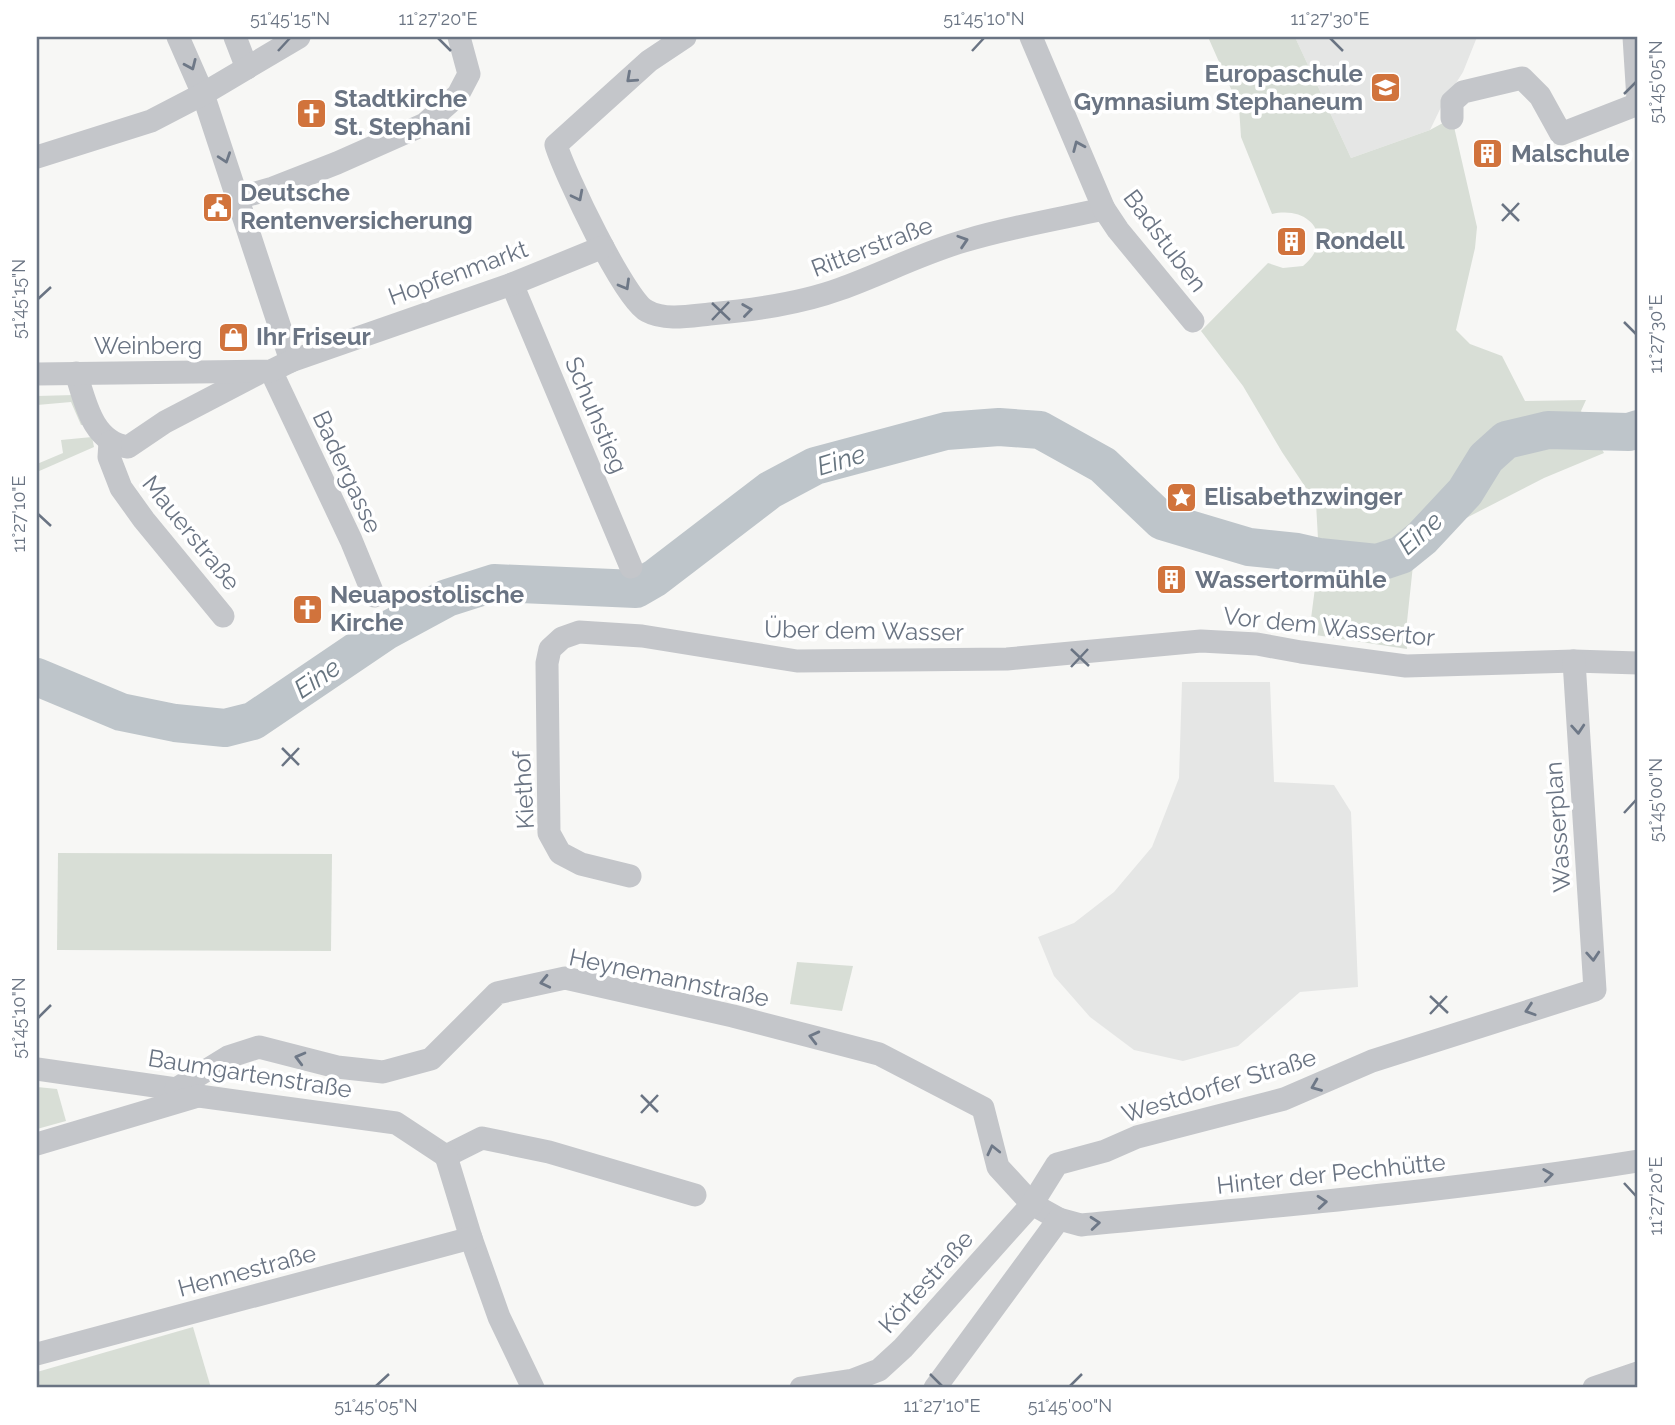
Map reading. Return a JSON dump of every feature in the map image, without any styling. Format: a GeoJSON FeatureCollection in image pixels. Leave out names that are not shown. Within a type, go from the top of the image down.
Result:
{"type":"FeatureCollection","features":[{"type":"Feature","properties":{"kind":"street","name":"Badergasse"},"geometry":{"type":"LineString","coordinates":[[178,37],[203,94],[238,198],[275,368],[374,596]]}},
{"type":"Feature","properties":{"kind":"street"},"geometry":{"type":"LineString","coordinates":[[235,37],[247,68]]}},
{"type":"Feature","properties":{"kind":"street"},"geometry":{"type":"LineString","coordinates":[[37,157],[151,121],[203,94],[299,37]]}},
{"type":"Feature","properties":{"kind":"street"},"geometry":{"type":"LineString","coordinates":[[238,198],[325,168],[425,124],[458,95],[470,74],[459,37]]}},
{"type":"Feature","properties":{"kind":"street"},"geometry":{"type":"LineString","coordinates":[[603,247],[562,165],[556,145],[649,61],[685,37]]}},
{"type":"Feature","properties":{"kind":"street","name":"Badstuben"},"geometry":{"type":"LineString","coordinates":[[1031,37],[1104,209],[1118,230],[1193,321]]}},
{"type":"Feature","properties":{"kind":"street"},"geometry":{"type":"LineString","coordinates":[[1452,118],[1452,102],[1463,92],[1522,78],[1540,96],[1561,134],[1638,102],[1634,37]]}},
{"type":"Feature","properties":{"kind":"street","name":"Ritterstraße"},"geometry":{"type":"LineString","coordinates":[[603,247],[635,302],[644,310],[671,317],[716,314],[804,300],[838,290],[961,242],[1104,209]]}},
{"type":"Feature","properties":{"kind":"street","name":"Hopfenmarkt"},"geometry":{"type":"LineString","coordinates":[[275,368],[512,284],[603,247]]}},
{"type":"Feature","properties":{"kind":"street","name":"Schuhstieg"},"geometry":{"type":"LineString","coordinates":[[512,284],[631,568]]}},
{"type":"Feature","properties":{"kind":"street"},"geometry":{"type":"LineString","coordinates":[[110,442],[128,447],[165,422],[275,368]]}},
{"type":"Feature","properties":{"kind":"street","name":"Weinberg"},"geometry":{"type":"LineString","coordinates":[[45,374],[275,368]]}},
{"type":"Feature","properties":{"kind":"street","name":"Weinberg"},"geometry":{"type":"LineString","coordinates":[[76,373],[89,415],[110,442]]}},
{"type":"Feature","properties":{"kind":"street","name":"Mauerstraße"},"geometry":{"type":"LineString","coordinates":[[110,442],[109,457],[121,488],[223,616]]}},
{"type":"Feature","properties":{"kind":"street","name":"Über dem Wasser"},"geometry":{"type":"LineString","coordinates":[[550,649],[562,638],[579,632],[642,636],[797,661],[1007,659],[1140,645]]}},
{"type":"Feature","properties":{"kind":"street","name":"Vor dem Wassertor"},"geometry":{"type":"LineString","coordinates":[[1140,645],[1201,641],[1257,644],[1406,666],[1574,661],[1638,663]]}},
{"type":"Feature","properties":{"kind":"street","name":"Kiethof"},"geometry":{"type":"LineString","coordinates":[[550,649],[547,663],[550,833],[560,853],[581,864],[630,876]]}},
{"type":"Feature","properties":{"kind":"street","name":"Wasserplan"},"geometry":{"type":"LineString","coordinates":[[1574,661],[1595,990]]}},
{"type":"Feature","properties":{"kind":"street","name":"Heynemannstraße"},"geometry":{"type":"LineString","coordinates":[[176,1089],[228,1056],[259,1047],[337,1067],[383,1072],[431,1059],[497,993],[565,978],[733,1016],[879,1054],[983,1108],[998,1167],[1032,1204]]}},
{"type":"Feature","properties":{"kind":"street","name":"Westdorfer Straße"},"geometry":{"type":"LineString","coordinates":[[1057,1164],[1105,1151],[1137,1136],[1284,1099],[1372,1061],[1595,990]]}},
{"type":"Feature","properties":{"kind":"street","name":"Baumgartenstraße"},"geometry":{"type":"LineString","coordinates":[[37,1069],[176,1089],[199,1096],[396,1123],[446,1156]]}},
{"type":"Feature","properties":{"kind":"street"},"geometry":{"type":"LineString","coordinates":[[37,1144],[199,1096]]}},
{"type":"Feature","properties":{"kind":"street"},"geometry":{"type":"LineString","coordinates":[[533,1388],[499,1317],[446,1156],[482,1138],[549,1152],[695,1195]]}},
{"type":"Feature","properties":{"kind":"street","name":"Hinter der Pechhütte"},"geometry":{"type":"LineString","coordinates":[[1032,1204],[1059,1219],[1081,1225],[1384,1197],[1550,1175],[1638,1160]]}},
{"type":"Feature","properties":{"kind":"street","name":"Körtestraße"},"geometry":{"type":"LineString","coordinates":[[801,1388],[853,1380],[879,1370],[903,1348],[1032,1204],[1057,1164]]}},
{"type":"Feature","properties":{"kind":"street"},"geometry":{"type":"LineString","coordinates":[[936,1388],[1059,1219]]}},
{"type":"Feature","properties":{"kind":"street","name":"Hennestraße"},"geometry":{"type":"LineString","coordinates":[[37,1354],[471,1238]]}},
{"type":"Feature","properties":{"kind":"street"},"geometry":{"type":"LineString","coordinates":[[1594,1388],[1638,1373]]}},
{"type":"Feature","properties":{"kind":"shaded area"},"geometry":{"type":"Polygon","coordinates":[[[1208,37],[1295,37],[1351,158],[1430,130],[1452,118],[1477,227],[1475,248],[1456,330],[1470,344],[1502,356],[1525,401],[1586,400],[1581,411],[1604,453],[1544,478],[1435,534],[1414,556],[1406,631],[1407,649],[1309,634],[1319,557],[1316,503],[1243,386],[1201,331],[1268,263],[1283,268],[1303,266],[1317,246],[1318,236],[1308,220],[1298,215],[1272,214],[1241,137],[1239,107],[1208,37]]]}},
{"type":"Feature","properties":{"kind":"shaded area","name":"Europaschule Gymnasium Stephaneum"},"geometry":{"type":"Polygon","coordinates":[[[1295,37],[1477,37],[1463,72],[1430,130],[1351,158],[1295,37]]]}},
{"type":"Feature","properties":{"kind":"shaded area"},"geometry":{"type":"Polygon","coordinates":[[[74,395],[87,425],[81,425],[71,402],[37,405],[37,396],[74,395]]]}},
{"type":"Feature","properties":{"kind":"shaded area"},"geometry":{"type":"Polygon","coordinates":[[[92,437],[94,447],[37,472],[37,464],[63,453],[61,440],[92,437]]]}},
{"type":"Feature","properties":{"kind":"shaded area"},"geometry":{"type":"Polygon","coordinates":[[[1182,682],[1270,682],[1274,782],[1334,785],[1351,812],[1358,987],[1300,992],[1238,1046],[1183,1061],[1134,1050],[1090,1017],[1054,976],[1038,937],[1074,923],[1114,892],[1152,847],[1179,778],[1182,682]]]}},
{"type":"Feature","properties":{"kind":"shaded area"},"geometry":{"type":"Polygon","coordinates":[[[58,853],[332,854],[331,951],[57,950],[58,853]]]}},
{"type":"Feature","properties":{"kind":"shaded area"},"geometry":{"type":"Polygon","coordinates":[[[797,962],[853,966],[842,1011],[790,1004],[797,962]]]}},
{"type":"Feature","properties":{"kind":"shaded area"},"geometry":{"type":"Polygon","coordinates":[[[37,1087],[57,1089],[66,1121],[37,1129],[37,1087]]]}},
{"type":"Feature","properties":{"kind":"shaded area"},"geometry":{"type":"Polygon","coordinates":[[[193,1327],[211,1388],[37,1388],[37,1372],[193,1327]]]}},
{"type":"Feature","properties":{"kind":"waterway","name":"Eine"},"geometry":{"type":"LineString","coordinates":[[37,677],[121,712],[175,723],[225,728],[253,721],[386,631],[447,598],[494,583],[636,589],[655,578],[770,490],[815,466],[946,431],[999,427],[1040,430],[1103,465],[1162,521],[1249,547],[1377,563],[1401,555],[1422,538],[1465,492],[1486,458],[1506,440],[1548,430],[1629,432],[1638,429]]}},
{"type":"Feature","properties":{"kind":"place","name":"Europaschule Gymnasium Stephaneum"},"geometry":{"type":"Point","coordinates":[1386,88]}},
{"type":"Feature","properties":{"kind":"place","name":"Stadtkirche St. Stephani"},"geometry":{"type":"Point","coordinates":[311,113]}},
{"type":"Feature","properties":{"kind":"place","name":"Malschule"},"geometry":{"type":"Point","coordinates":[1488,154]}},
{"type":"Feature","properties":{"kind":"place","name":"Deutsche Rentenversicherung"},"geometry":{"type":"Point","coordinates":[217,207]}},
{"type":"Feature","properties":{"kind":"place","name":"Rondell"},"geometry":{"type":"Point","coordinates":[1292,241]}},
{"type":"Feature","properties":{"kind":"place","name":"Ihr Friseur"},"geometry":{"type":"Point","coordinates":[233,337]}},
{"type":"Feature","properties":{"kind":"place","name":"Elisabethzwinger"},"geometry":{"type":"Point","coordinates":[1181,497]}},
{"type":"Feature","properties":{"kind":"place","name":"Wassertormühle"},"geometry":{"type":"Point","coordinates":[1172,580]}},
{"type":"Feature","properties":{"kind":"place","name":"Neuapostolische Kirche"},"geometry":{"type":"Point","coordinates":[307,609]}}]}
